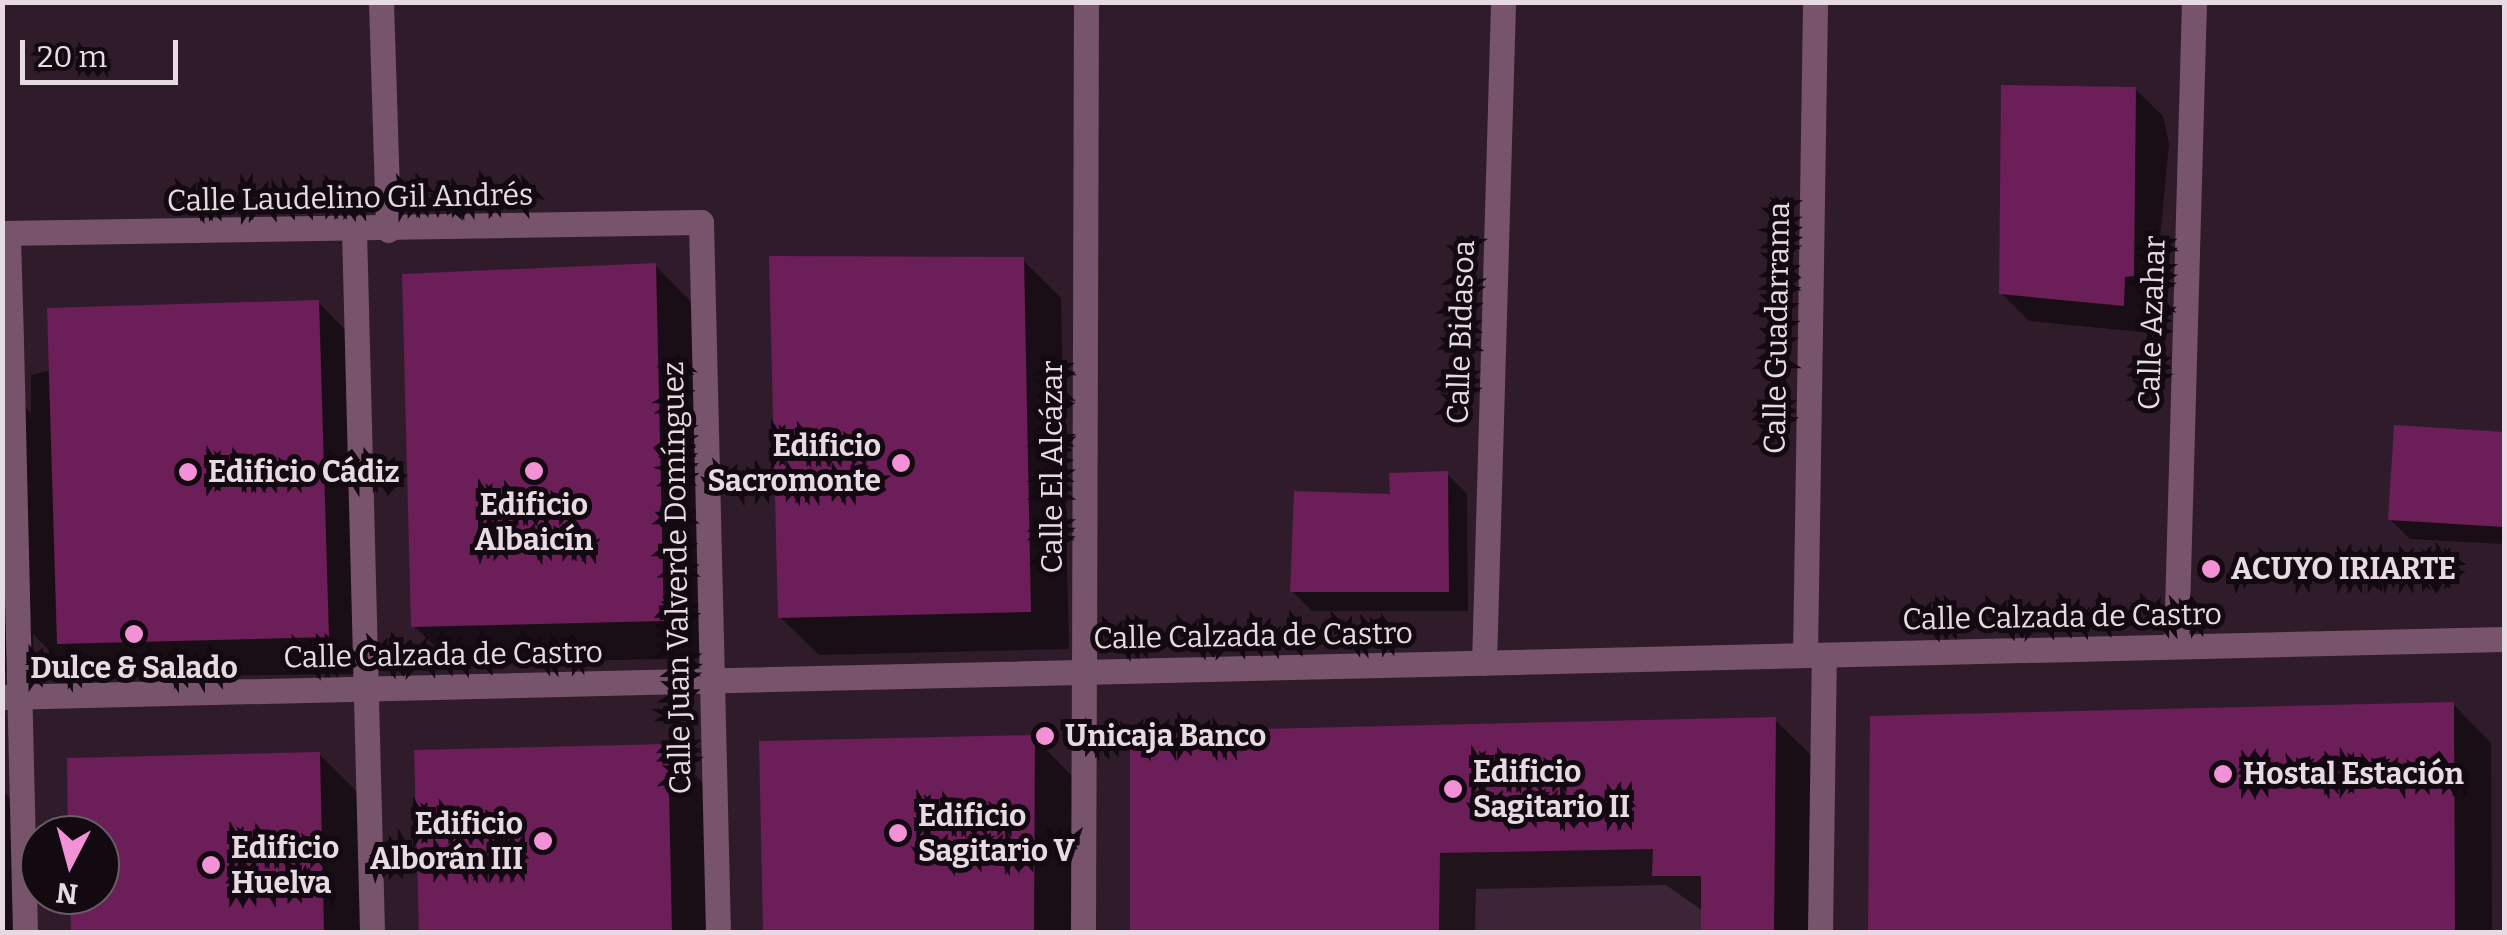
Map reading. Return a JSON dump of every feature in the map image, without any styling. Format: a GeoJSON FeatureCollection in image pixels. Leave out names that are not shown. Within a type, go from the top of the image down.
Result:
{"type":"FeatureCollection","features":[{"type":"Feature","properties":{"kind":"street"},"geometry":{"type":"LineString","coordinates":[[381,2],[388,230]]}},
{"type":"Feature","properties":{"kind":"street","name":"Calle El Alcázar"},"geometry":{"type":"LineString","coordinates":[[1084,932],[1086,2]]}},
{"type":"Feature","properties":{"kind":"street","name":"Calle Bidasoa"},"geometry":{"type":"LineString","coordinates":[[1484,663],[1503,2]]}},
{"type":"Feature","properties":{"kind":"street","name":"Calle Guadarrama"},"geometry":{"type":"LineString","coordinates":[[1814,2],[1815,655],[1820,932]]}},
{"type":"Feature","properties":{"kind":"street","name":"Calle Azahar"},"geometry":{"type":"LineString","coordinates":[[2176,646],[2194,2]]}},
{"type":"Feature","properties":{"kind":"street","name":"Calle Laudelino Gil Andrés"},"geometry":{"type":"LineString","coordinates":[[5,236],[700,222]]}},
{"type":"Feature","properties":{"kind":"street","name":"Calle Juan Valverde Domínguez"},"geometry":{"type":"LineString","coordinates":[[700,222],[718,932]]}},
{"type":"Feature","properties":{"kind":"street"},"geometry":{"type":"LineString","coordinates":[[354,230],[372,932]]}},
{"type":"Feature","properties":{"kind":"street"},"geometry":{"type":"LineString","coordinates":[[5,236],[11,697],[25,932]]}},
{"type":"Feature","properties":{"kind":"street","name":"Calle Calzada de Castro"},"geometry":{"type":"LineString","coordinates":[[11,697],[2504,639]]}},
{"type":"Feature","properties":{"kind":"shaded area"},"geometry":{"type":"Polygon","coordinates":[[[1775,846],[1774,932],[1327,932],[1439,853],[1775,846]]]}},
{"type":"Feature","properties":{"kind":"building"},"geometry":{"type":"Polygon","coordinates":[[[2001,85],[2136,87],[2134,276],[2125,277],[2124,306],[1999,294],[2001,85]]]}},
{"type":"Feature","properties":{"kind":"building","name":"Edificio Sacromonte"},"geometry":{"type":"Polygon","coordinates":[[[769,256],[1024,257],[1031,612],[778,618],[769,256]]]}},
{"type":"Feature","properties":{"kind":"building","name":"Edificio Albaicín"},"geometry":{"type":"Polygon","coordinates":[[[656,263],[664,621],[411,627],[402,274],[656,263]]]}},
{"type":"Feature","properties":{"kind":"building","name":"Edificio Cádiz"},"geometry":{"type":"Polygon","coordinates":[[[319,300],[329,637],[57,644],[47,308],[319,300]]]}},
{"type":"Feature","properties":{"kind":"building"},"geometry":{"type":"Polygon","coordinates":[[[2394,425],[2504,432],[2504,527],[2388,520],[2394,425]]]}},
{"type":"Feature","properties":{"kind":"building"},"geometry":{"type":"Polygon","coordinates":[[[1448,471],[1449,592],[1290,592],[1294,491],[1390,494],[1389,473],[1448,471]]]}},
{"type":"Feature","properties":{"kind":"building"},"geometry":{"type":"Polygon","coordinates":[[[2454,702],[2455,932],[1868,932],[1870,716],[2454,702]]]}},
{"type":"Feature","properties":{"kind":"building","name":"Edificio Sagitario II"},"geometry":{"type":"Polygon","coordinates":[[[1776,717],[1774,932],[1701,932],[1701,876],[1652,876],[1653,849],[1440,853],[1439,932],[1130,932],[1130,732],[1776,717]]]}},
{"type":"Feature","properties":{"kind":"building","name":"Edificio Sagitario V"},"geometry":{"type":"Polygon","coordinates":[[[1035,735],[1034,932],[763,932],[759,741],[1035,735]]]}},
{"type":"Feature","properties":{"kind":"building","name":"Edificio Alborán III"},"geometry":{"type":"Polygon","coordinates":[[[668,744],[672,932],[419,932],[414,750],[668,744]]]}},
{"type":"Feature","properties":{"kind":"building","name":"Edificio Huelva"},"geometry":{"type":"Polygon","coordinates":[[[320,752],[324,932],[71,932],[71,915],[120,915],[120,815],[68,815],[67,758],[320,752]]]}},
{"type":"Feature","properties":{"kind":"place","name":"Edificio Sacromonte"},"geometry":{"type":"Point","coordinates":[901,463]}},
{"type":"Feature","properties":{"kind":"place","name":"Edificio Albaicín"},"geometry":{"type":"Point","coordinates":[534,471]}},
{"type":"Feature","properties":{"kind":"place","name":"Edificio Cádiz"},"geometry":{"type":"Point","coordinates":[188,472]}},
{"type":"Feature","properties":{"kind":"place","name":"ACUYO IRIARTE"},"geometry":{"type":"Point","coordinates":[2211,569]}},
{"type":"Feature","properties":{"kind":"place","name":"Dulce & Salado"},"geometry":{"type":"Point","coordinates":[134,634]}},
{"type":"Feature","properties":{"kind":"place","name":"Unicaja Banco"},"geometry":{"type":"Point","coordinates":[1045,736]}},
{"type":"Feature","properties":{"kind":"place","name":"Hostal Estación"},"geometry":{"type":"Point","coordinates":[2223,774]}},
{"type":"Feature","properties":{"kind":"place","name":"Edificio Sagitario II"},"geometry":{"type":"Point","coordinates":[1453,789]}},
{"type":"Feature","properties":{"kind":"place","name":"Edificio Sagitario V"},"geometry":{"type":"Point","coordinates":[898,833]}},
{"type":"Feature","properties":{"kind":"place","name":"Edificio Alborán III"},"geometry":{"type":"Point","coordinates":[543,841]}},
{"type":"Feature","properties":{"kind":"place","name":"Edificio Huelva"},"geometry":{"type":"Point","coordinates":[211,865]}}]}
